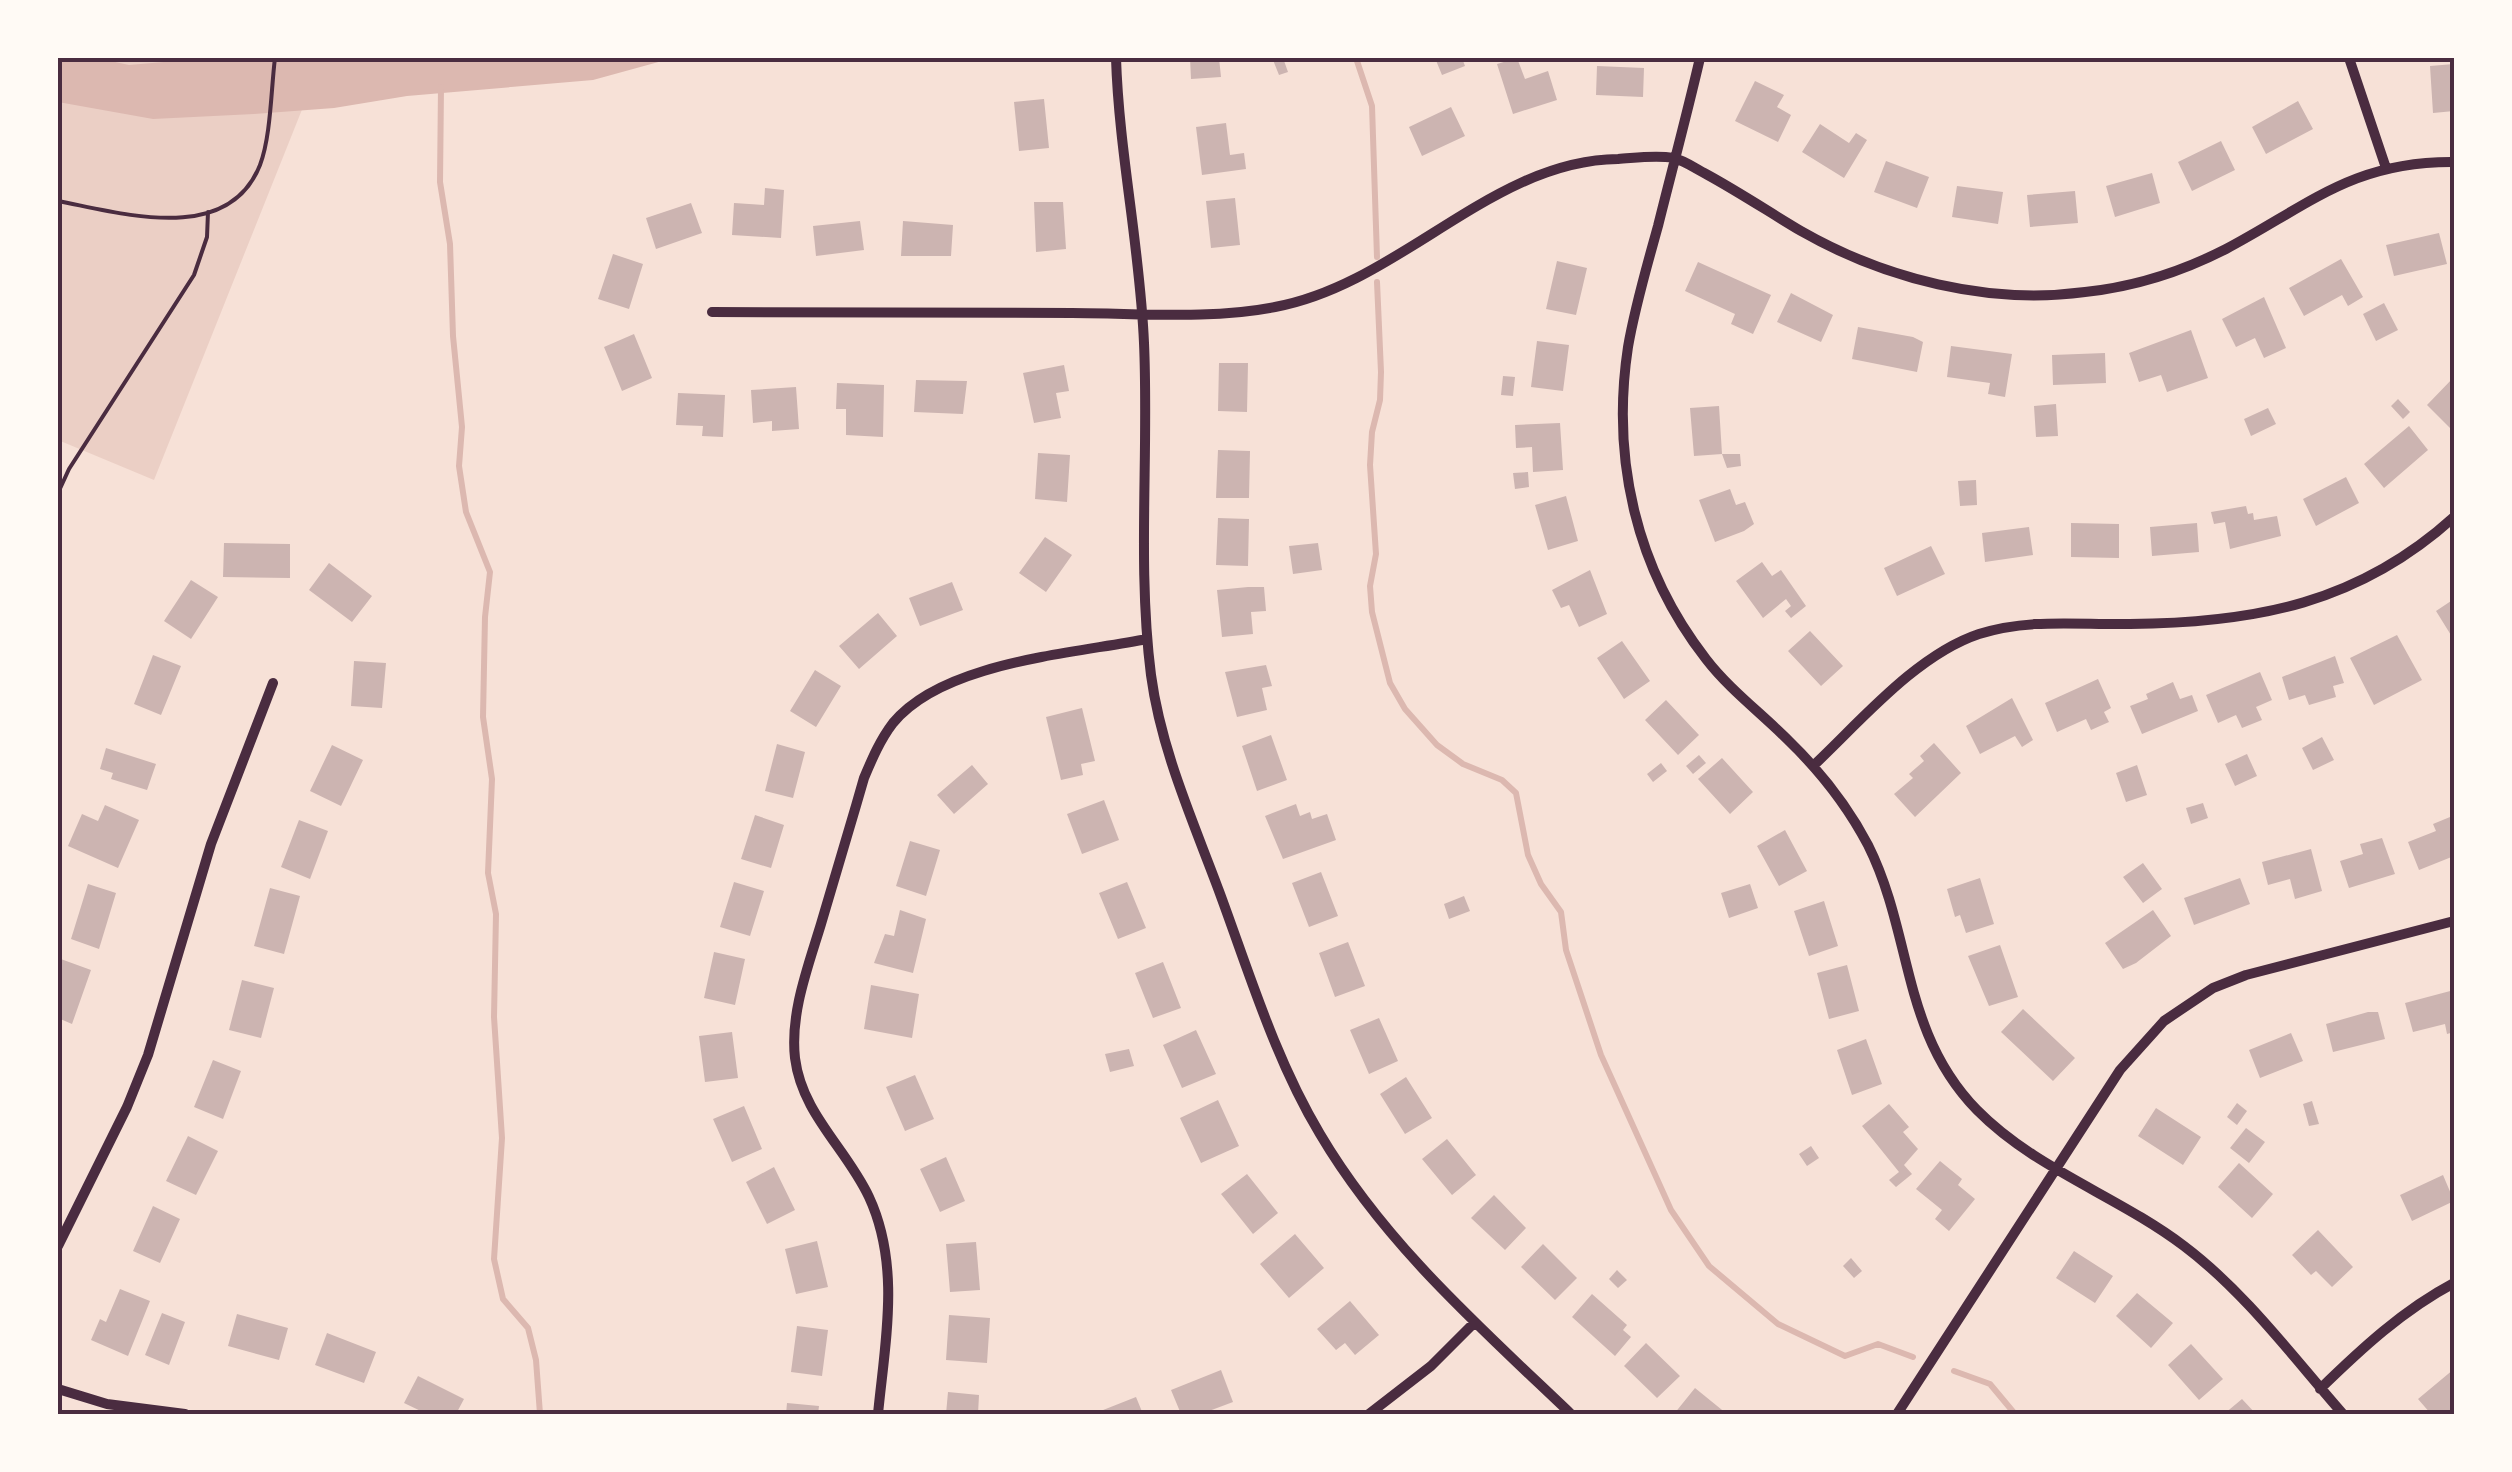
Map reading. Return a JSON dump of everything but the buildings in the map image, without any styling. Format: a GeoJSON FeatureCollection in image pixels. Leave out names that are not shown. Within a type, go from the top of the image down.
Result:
{"type":"FeatureCollection","features":[{"type":"Feature","properties":{"kind":"street"},"geometry":{"type":"LineString","coordinates":[[1116,58],[1142,313],[1147,639],[1159,715],[1178,781],[1288,1072],[1318,1132],[1354,1187],[1422,1269],[1571,1414]]}},
{"type":"Feature","properties":{"kind":"street"},"geometry":{"type":"LineString","coordinates":[[1700,58],[1628,346],[1622,406],[1631,501],[1660,587],[1677,618],[1723,679],[1813,766],[1846,808],[1868,846],[1884,886],[1916,1008],[1942,1064],[1977,1109],[2009,1138],[2186,1247],[2249,1307],[2343,1414]]}},
{"type":"Feature","properties":{"kind":"street"},"geometry":{"type":"LineString","coordinates":[[2350,58],[2386,168]]}},
{"type":"Feature","properties":{"kind":"street"},"geometry":{"type":"LineString","coordinates":[[712,312],[1142,313],[1232,312],[1275,307],[1315,296],[1377,270],[1512,186],[1549,170],[1598,159],[1676,158],[1802,231],[1866,262],[1948,286],[2038,295],[2085,292],[2132,284],[2220,252],[2306,200],[2386,168],[2454,162]]}},
{"type":"Feature","properties":{"kind":"street"},"geometry":{"type":"LineString","coordinates":[[1813,766],[1924,664],[1978,635],[2018,625],[2059,622],[2196,622],[2296,604],[2348,588],[2393,565],[2454,517]]}},
{"type":"Feature","properties":{"kind":"street"},"geometry":{"type":"LineString","coordinates":[[878,1414],[889,1302],[882,1234],[868,1197],[812,1111],[800,1084],[795,1054],[802,986],[864,778],[878,746],[894,723],[917,700],[944,683],[974,672],[1147,639]]}},
{"type":"Feature","properties":{"kind":"street"},"geometry":{"type":"LineString","coordinates":[[58,1246],[148,1054],[211,844],[273,683]]}},
{"type":"Feature","properties":{"kind":"street"},"geometry":{"type":"LineString","coordinates":[[1897,1414],[2134,1053],[2182,1006],[2212,988],[2246,975],[2454,922]]}},
{"type":"Feature","properties":{"kind":"street"},"geometry":{"type":"LineString","coordinates":[[2320,1389],[2361,1349],[2454,1283]]}},
{"type":"Feature","properties":{"kind":"street"},"geometry":{"type":"LineString","coordinates":[[1369,1414],[1432,1366],[1475,1322]]}},
{"type":"Feature","properties":{"kind":"street"},"geometry":{"type":"LineString","coordinates":[[58,1388],[107,1404],[185,1414]]}},
{"type":"Feature","properties":{"kind":"path"},"geometry":{"type":"LineString","coordinates":[[58,201],[168,218],[208,212],[239,195],[262,160],[275,58]]}},
{"type":"Feature","properties":{"kind":"path"},"geometry":{"type":"LineString","coordinates":[[58,493],[194,275],[207,236],[208,212]]}},
{"type":"Feature","properties":{"kind":"shaded area"},"geometry":{"type":"Polygon","coordinates":[[[58,58],[664,58],[307,97],[154,480],[58,440],[58,58]]]}},
{"type":"Feature","properties":{"kind":"shaded area"},"geometry":{"type":"Polygon","coordinates":[[[58,58],[97,58],[129,65],[210,58],[673,58],[593,80],[407,96],[334,108],[153,119],[58,102],[58,58]]]}},
{"type":"Feature","properties":{"kind":"waterway"},"geometry":{"type":"LineString","coordinates":[[1356,58],[1372,106],[1377,257]]}},
{"type":"Feature","properties":{"kind":"waterway"},"geometry":{"type":"LineString","coordinates":[[441,87],[440,182],[450,244],[453,336],[462,427],[459,466],[466,512],[490,572],[483,717],[492,779],[488,873],[496,914],[494,1017],[502,1138],[494,1259],[503,1299],[528,1328],[536,1360],[540,1414]]}},
{"type":"Feature","properties":{"kind":"waterway"},"geometry":{"type":"LineString","coordinates":[[1377,282],[1381,372],[1370,465],[1376,554],[1370,586],[1372,612],[1390,683],[1405,709],[1437,745],[1463,764],[1502,780],[1516,793],[1528,855],[1541,884],[1561,912],[1566,950],[1601,1055],[1671,1210],[1709,1266],[1778,1324],[1845,1356],[1878,1344],[1913,1357]]}},
{"type":"Feature","properties":{"kind":"waterway"},"geometry":{"type":"LineString","coordinates":[[1954,1371],[1990,1384],[2015,1414]]}}]}
